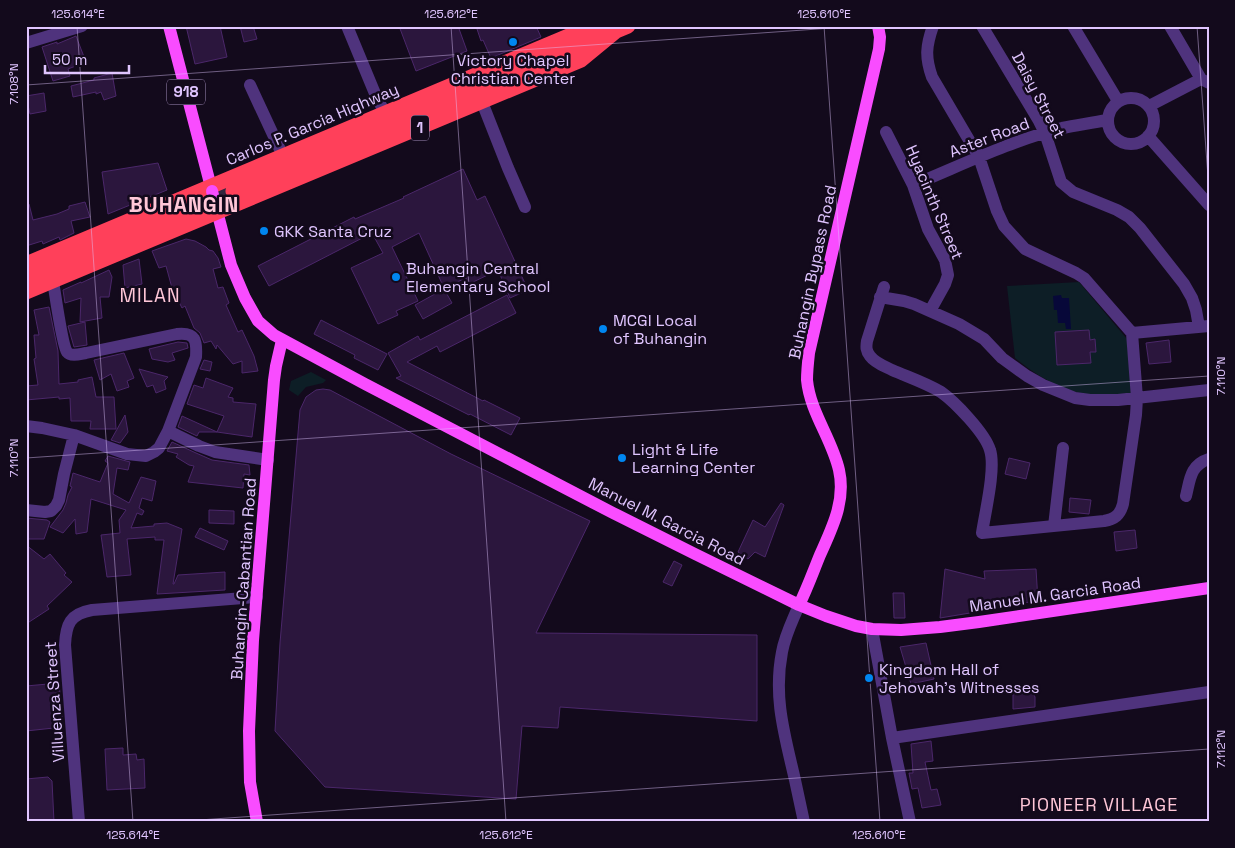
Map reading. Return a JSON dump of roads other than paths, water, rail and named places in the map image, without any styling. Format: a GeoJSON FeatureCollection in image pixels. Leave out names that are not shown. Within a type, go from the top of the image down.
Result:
{"type":"FeatureCollection","features":[{"type":"Feature","properties":{"kind":"highway","name":"Carlos P. Garcia Highway"},"geometry":{"type":"LineString","coordinates":[[26,264],[211,188],[571,34],[622,29]]}},
{"type":"Feature","properties":{"kind":"highway","name":"Carlos P. Garcia Highway"},"geometry":{"type":"LineString","coordinates":[[233,191],[622,29]]}},
{"type":"Feature","properties":{"kind":"highway","name":"1"},"geometry":{"type":"LineString","coordinates":[[26,292],[217,210],[582,60],[622,29]]}},
{"type":"Feature","properties":{"kind":"highway"},"geometry":{"type":"LineString","coordinates":[[26,278],[194,208]]}},
{"type":"Feature","properties":{"kind":"main road","name":"918"},"geometry":{"type":"LineString","coordinates":[[169,26],[217,210]]}},
{"type":"Feature","properties":{"kind":"main road","name":"Buhangin Bypass Road"},"geometry":{"type":"LineString","coordinates":[[800,605],[832,528],[841,497],[839,471],[810,394],[807,368],[879,49],[880,37],[878,26]]}},
{"type":"Feature","properties":{"kind":"main road","name":"Manuel M. Garcia Road"},"geometry":{"type":"LineString","coordinates":[[217,210],[231,266],[245,298],[258,321],[282,340],[613,513],[800,605],[839,620],[872,629],[901,630],[940,627],[1209,588]]}},
{"type":"Feature","properties":{"kind":"main road","name":"Buhangin-Cabantian Road"},"geometry":{"type":"LineString","coordinates":[[257,822],[250,782],[249,755],[253,640],[274,380],[282,340]]}},
{"type":"Feature","properties":{"kind":"street"},"geometry":{"type":"LineString","coordinates":[[26,43],[82,26]]}},
{"type":"Feature","properties":{"kind":"street"},"geometry":{"type":"LineString","coordinates":[[347,26],[384,113]]}},
{"type":"Feature","properties":{"kind":"street"},"geometry":{"type":"LineString","coordinates":[[934,26],[927,59],[930,72],[979,157],[1004,226],[1025,249],[1076,272],[1084,278],[1132,333],[1137,398],[1134,431],[1121,511],[1117,516],[1104,521],[982,533],[991,474],[991,456],[987,442],[981,432],[941,393],[884,366],[869,355],[866,348],[867,341],[882,292],[930,311],[972,331],[984,339],[1012,366],[1043,385],[1075,398],[1118,400],[1137,398],[1209,390]]}},
{"type":"Feature","properties":{"kind":"street","name":"Daisy Street"},"geometry":{"type":"LineString","coordinates":[[982,26],[1045,133],[1061,182],[1073,192],[1117,210],[1129,217],[1140,228],[1184,284],[1204,326]]}},
{"type":"Feature","properties":{"kind":"street"},"geometry":{"type":"LineString","coordinates":[[1073,26],[1118,101]]}},
{"type":"Feature","properties":{"kind":"street"},"geometry":{"type":"LineString","coordinates":[[1149,106],[1205,81],[1170,26]]}},
{"type":"Feature","properties":{"kind":"street"},"geometry":{"type":"LineString","coordinates":[[250,85],[283,156]]}},
{"type":"Feature","properties":{"kind":"street"},"geometry":{"type":"LineString","coordinates":[[1134,98],[1140,99],[1149,106],[1154,118],[1154,124],[1148,136],[1138,143],[1119,141],[1110,132],[1107,120],[1109,111],[1118,101],[1134,98]]}},
{"type":"Feature","properties":{"kind":"street"},"geometry":{"type":"LineString","coordinates":[[482,102],[525,207]]}},
{"type":"Feature","properties":{"kind":"street","name":"Aster Road"},"geometry":{"type":"LineString","coordinates":[[913,185],[979,157],[1045,133],[1107,120]]}},
{"type":"Feature","properties":{"kind":"street","name":"Hyacinth Street"},"geometry":{"type":"LineString","coordinates":[[886,132],[913,185],[928,229],[945,260],[948,275],[930,311]]}},
{"type":"Feature","properties":{"kind":"street"},"geometry":{"type":"LineString","coordinates":[[1148,136],[1209,206]]}},
{"type":"Feature","properties":{"kind":"street"},"geometry":{"type":"LineString","coordinates":[[26,426],[74,435],[128,454],[146,456],[159,448],[168,431],[196,357],[196,346],[192,336],[189,334],[178,334],[86,353],[68,354],[63,339],[53,281]]}},
{"type":"Feature","properties":{"kind":"street"},"geometry":{"type":"LineString","coordinates":[[1132,333],[1204,326]]}},
{"type":"Feature","properties":{"kind":"street"},"geometry":{"type":"LineString","coordinates":[[168,431],[215,452],[268,460]]}},
{"type":"Feature","properties":{"kind":"street"},"geometry":{"type":"LineString","coordinates":[[26,510],[45,512],[51,511],[56,506],[74,435]]}},
{"type":"Feature","properties":{"kind":"street"},"geometry":{"type":"LineString","coordinates":[[1054,526],[1063,448]]}},
{"type":"Feature","properties":{"kind":"street"},"geometry":{"type":"LineString","coordinates":[[1186,496],[1194,468],[1209,459]]}},
{"type":"Feature","properties":{"kind":"street","name":"Villuenza Street"},"geometry":{"type":"LineString","coordinates":[[79,822],[65,645],[69,623],[76,616],[92,610],[257,597]]}},
{"type":"Feature","properties":{"kind":"street"},"geometry":{"type":"LineString","coordinates":[[800,605],[790,626],[782,651],[779,703],[783,732],[804,822]]}},
{"type":"Feature","properties":{"kind":"street"},"geometry":{"type":"LineString","coordinates":[[872,629],[910,822]]}},
{"type":"Feature","properties":{"kind":"street"},"geometry":{"type":"LineString","coordinates":[[892,738],[1209,692]]}},
{"type":"Feature","properties":{"kind":"tunnel"},"geometry":{"type":"LineString","coordinates":[[194,207],[233,191]]}},
{"type":"Feature","properties":{"kind":"place","name":"Victory Chapel Christian Center"},"geometry":{"type":"Point","coordinates":[513,42]}},
{"type":"Feature","properties":{"kind":"place","name":"GKK Santa Cruz"},"geometry":{"type":"Point","coordinates":[264,231]}},
{"type":"Feature","properties":{"kind":"place","name":"Buhangin Central Elementary School"},"geometry":{"type":"Point","coordinates":[396,277]}},
{"type":"Feature","properties":{"kind":"place","name":"MCGI Local of Buhangin"},"geometry":{"type":"Point","coordinates":[603,329]}},
{"type":"Feature","properties":{"kind":"place","name":"Light & Life Learning Center"},"geometry":{"type":"Point","coordinates":[622,458]}},
{"type":"Feature","properties":{"kind":"place","name":"Kingdom Hall of Jehovah's Witnesses"},"geometry":{"type":"Point","coordinates":[869,678]}},
{"type":"Feature","properties":{"kind":"district","name":"BUHANGIN"},"geometry":{"type":"Point","coordinates":[184,205]}},
{"type":"Feature","properties":{"kind":"district","name":"MILAN"},"geometry":{"type":"Point","coordinates":[150,295]}},
{"type":"Feature","properties":{"kind":"district","name":"PIONEER VILLAGE"},"geometry":{"type":"Point","coordinates":[1099,805]}}]}
